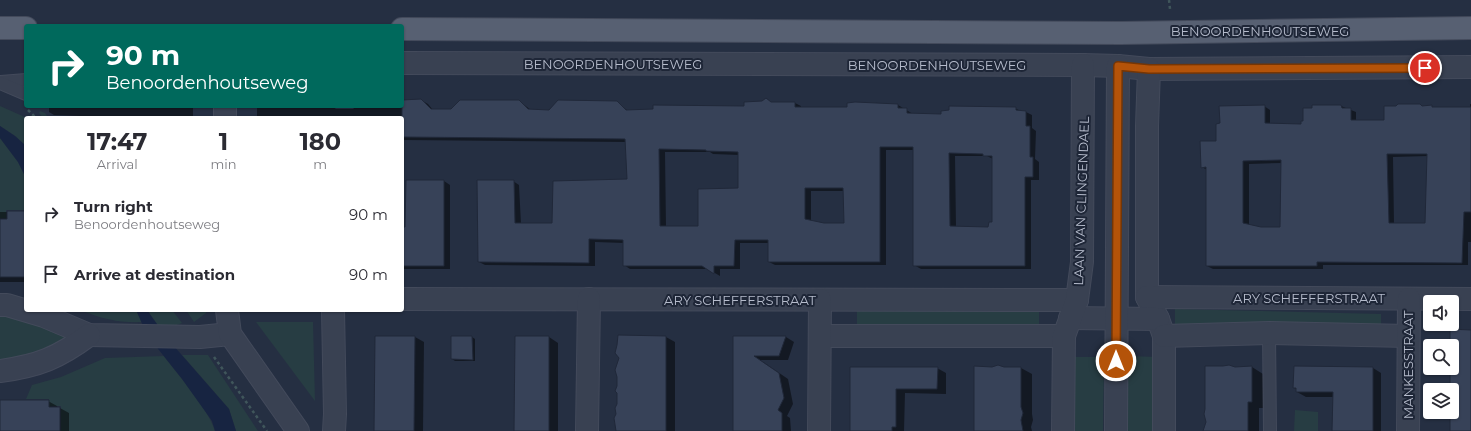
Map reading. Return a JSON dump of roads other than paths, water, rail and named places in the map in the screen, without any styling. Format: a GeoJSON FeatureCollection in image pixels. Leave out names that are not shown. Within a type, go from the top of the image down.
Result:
{"type":"FeatureCollection","features":[{"type":"Feature","properties":{"kind":"main road"},"geometry":{"type":"LineString","coordinates":[[0,28],[24,28]]}},
{"type":"Feature","properties":{"kind":"main road","name":"BENOORDENHOUTSEWEG"},"geometry":{"type":"LineString","coordinates":[[404,29],[1121,33],[1471,28]]}},
{"type":"Feature","properties":{"kind":"street","name":"BENOORDENHOUTSEWEG"},"geometry":{"type":"LineString","coordinates":[[404,63],[1083,65],[1149,69],[1471,67]]}},
{"type":"Feature","properties":{"kind":"street","name":"LAAN VAN CLINGENDAEL"},"geometry":{"type":"LineString","coordinates":[[1064,431],[1070,318],[1082,262],[1083,65]]}},
{"type":"Feature","properties":{"kind":"street"},"geometry":{"type":"LineString","coordinates":[[1116,431],[1118,66]]}},
{"type":"Feature","properties":{"kind":"street"},"geometry":{"type":"LineString","coordinates":[[1149,69],[1147,126],[1147,297],[1161,328],[1164,431]]}},
{"type":"Feature","properties":{"kind":"street","name":"ARY SCHEFFERSTRAAT"},"geometry":{"type":"LineString","coordinates":[[1147,297],[1471,299]]}},
{"type":"Feature","properties":{"kind":"street","name":"ARY SCHEFFERSTRAAT"},"geometry":{"type":"LineString","coordinates":[[404,299],[820,300],[1070,318],[1116,318],[1161,328],[1269,333],[1408,336]]}},
{"type":"Feature","properties":{"kind":"street"},"geometry":{"type":"LineString","coordinates":[[587,431],[589,299]]}},
{"type":"Feature","properties":{"kind":"street","name":"MANKESSTRAAT"},"geometry":{"type":"LineString","coordinates":[[1408,299],[1408,431]]}},
{"type":"Feature","properties":{"kind":"street"},"geometry":{"type":"LineString","coordinates":[[819,431],[820,300]]}},
{"type":"Feature","properties":{"kind":"street"},"geometry":{"type":"LineString","coordinates":[[0,305],[8,305],[24,310]]}},
{"type":"Feature","properties":{"kind":"street"},"geometry":{"type":"LineString","coordinates":[[31,312],[44,316],[89,336],[200,337],[230,334]]}},
{"type":"Feature","properties":{"kind":"street"},"geometry":{"type":"LineString","coordinates":[[227,312],[230,334],[298,431]]}},
{"type":"Feature","properties":{"kind":"street"},"geometry":{"type":"LineString","coordinates":[[333,312],[335,423]]}},
{"type":"Feature","properties":{"kind":"street","name":"ARY SCHEFFERSTRAAT"},"geometry":{"type":"LineString","coordinates":[[820,336],[1070,318]]}},
{"type":"Feature","properties":{"kind":"street"},"geometry":{"type":"LineString","coordinates":[[0,370],[17,368],[46,361],[71,348],[89,336]]}},
{"type":"Feature","properties":{"kind":"lane"},"geometry":{"type":"LineString","coordinates":[[0,82],[24,80]]}},
{"type":"Feature","properties":{"kind":"lane"},"geometry":{"type":"LineString","coordinates":[[0,82],[24,93]]}},
{"type":"Feature","properties":{"kind":"lane"},"geometry":{"type":"LineString","coordinates":[[1269,333],[1270,431]]}},
{"type":"Feature","properties":{"kind":"water"},"geometry":{"type":"Polygon","coordinates":[[[0,126],[24,144],[24,174],[18,162],[0,138],[0,126]]]}},
{"type":"Feature","properties":{"kind":"water"},"geometry":{"type":"Polygon","coordinates":[[[137,312],[148,312],[166,337],[229,409],[236,431],[215,431],[212,421],[182,379],[147,335],[137,312]]]}}]}
